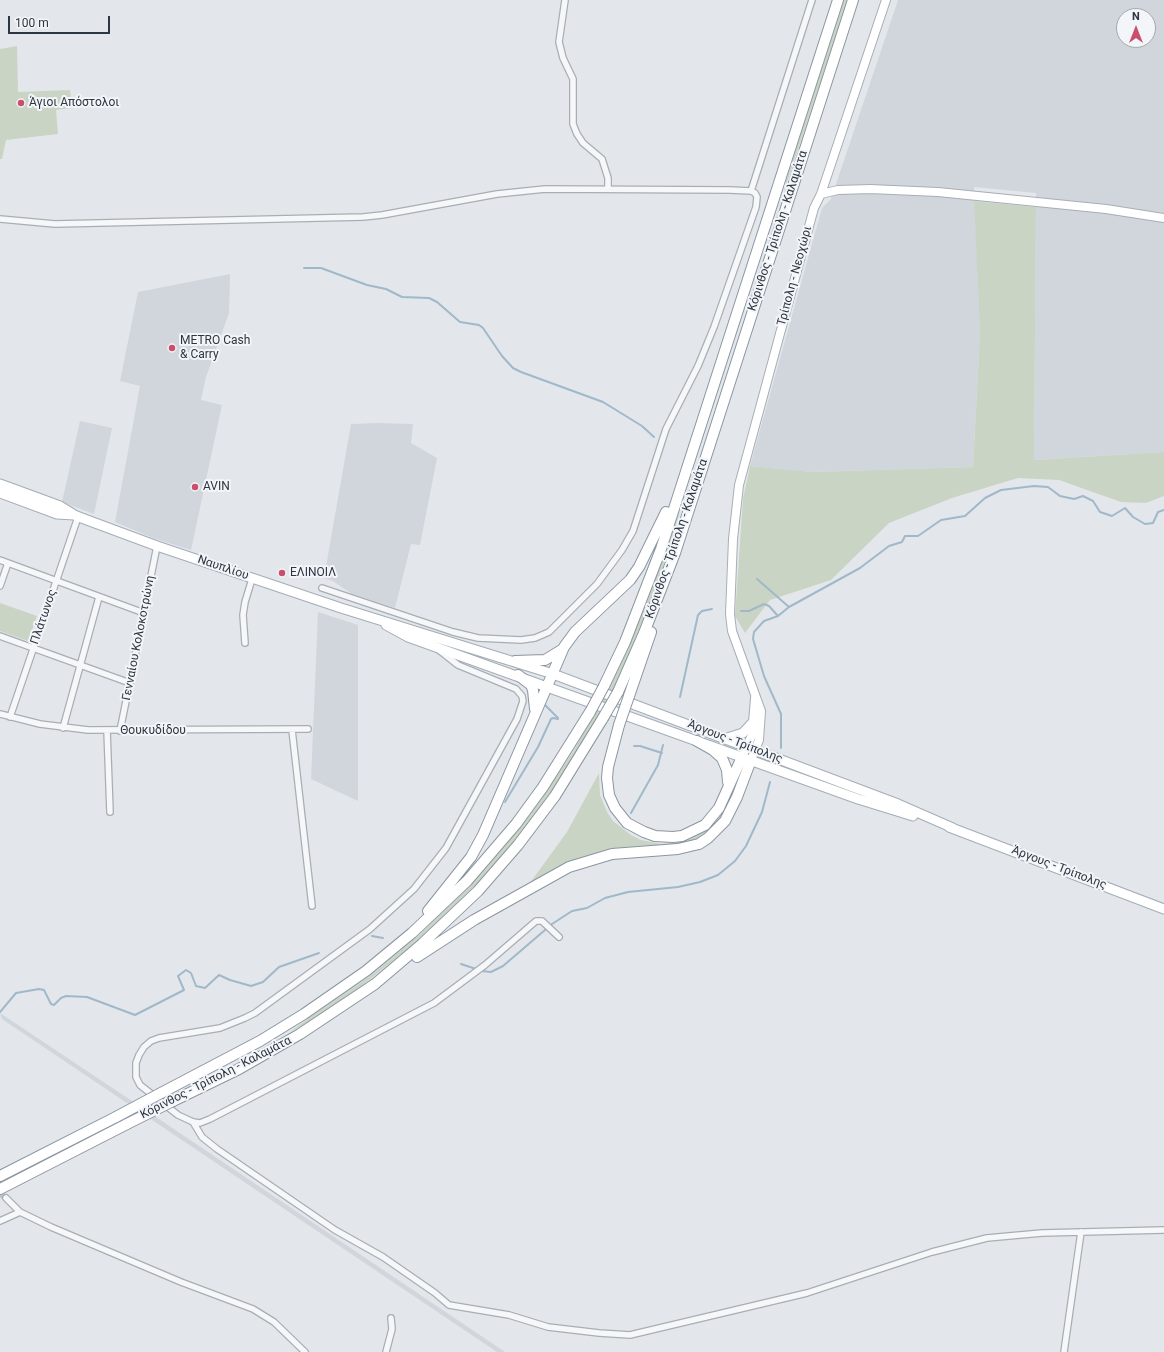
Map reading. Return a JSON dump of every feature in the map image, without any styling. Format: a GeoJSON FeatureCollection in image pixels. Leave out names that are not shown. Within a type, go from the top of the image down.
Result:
{"type":"FeatureCollection","features":[{"type":"Feature","properties":{"kind":"highway","name":"Κόρινθος - Τρίπολη - Καλαμάτα"},"geometry":{"type":"LineString","coordinates":[[0,1176],[161,1093],[288,1024],[354,980],[401,943],[467,880],[502,842],[543,787],[590,712],[604,686],[642,599],[661,549],[838,0]]}},
{"type":"Feature","properties":{"kind":"highway","name":"Κόρινθος - Τρίπολη - Καλαμάτα"},"geometry":{"type":"LineString","coordinates":[[0,1189],[239,1069],[280,1046],[375,984],[440,928],[503,863],[555,796],[604,718],[618,692],[675,553],[853,0]]}},
{"type":"Feature","properties":{"kind":"highway"},"geometry":{"type":"LineString","coordinates":[[401,943],[452,883],[471,857],[483,835],[564,647],[575,632],[630,580],[639,567],[684,475]]}},
{"type":"Feature","properties":{"kind":"highway"},"geometry":{"type":"LineString","coordinates":[[661,590],[655,621],[619,725],[608,767],[607,786],[615,808],[627,823],[636,828],[673,838],[691,833],[705,825],[716,814],[727,788],[747,759]]}},
{"type":"Feature","properties":{"kind":"highway"},"geometry":{"type":"LineString","coordinates":[[515,661],[545,660],[564,647]]}},
{"type":"Feature","properties":{"kind":"highway"},"geometry":{"type":"LineString","coordinates":[[518,675],[534,690],[534,715]]}},
{"type":"Feature","properties":{"kind":"highway"},"geometry":{"type":"LineString","coordinates":[[698,741],[713,750],[722,758],[728,770],[727,788]]}},
{"type":"Feature","properties":{"kind":"highway"},"geometry":{"type":"LineString","coordinates":[[375,984],[468,924],[569,867],[612,854],[688,847],[708,838],[725,821],[737,797],[747,759]]}},
{"type":"Feature","properties":{"kind":"main road","name":"Τρίπολη - Νεοχώρι"},"geometry":{"type":"LineString","coordinates":[[751,749],[759,740],[761,718],[756,697],[730,622],[730,583],[736,508],[742,469],[814,208],[821,194],[886,0]]}},
{"type":"Feature","properties":{"kind":"main road"},"geometry":{"type":"LineString","coordinates":[[821,194],[838,190],[870,189],[931,192],[1099,208],[1164,218]]}},
{"type":"Feature","properties":{"kind":"main road","name":"Ναυπλίου"},"geometry":{"type":"LineString","coordinates":[[0,484],[60,506],[76,516],[252,579],[373,618],[515,661]]}},
{"type":"Feature","properties":{"kind":"main road","name":"Ναυπλίου"},"geometry":{"type":"LineString","coordinates":[[0,493],[57,514],[76,516]]}},
{"type":"Feature","properties":{"kind":"main road","name":"Ναυπλίου"},"geometry":{"type":"LineString","coordinates":[[373,618],[400,634],[518,675]]}},
{"type":"Feature","properties":{"kind":"main road","name":"Άργους - Τρίπολης"},"geometry":{"type":"LineString","coordinates":[[515,661],[898,804],[953,828],[1164,909]]}},
{"type":"Feature","properties":{"kind":"main road","name":"Άργους - Τρίπολης"},"geometry":{"type":"LineString","coordinates":[[518,675],[858,799],[953,828]]}},
{"type":"Feature","properties":{"kind":"main road","name":"Τρίπολη - Νεοχώρι"},"geometry":{"type":"LineString","coordinates":[[751,749],[756,697]]}},
{"type":"Feature","properties":{"kind":"main road"},"geometry":{"type":"LineString","coordinates":[[724,738],[743,733],[754,721]]}},
{"type":"Feature","properties":{"kind":"main road"},"geometry":{"type":"LineString","coordinates":[[747,759],[751,749]]}},
{"type":"Feature","properties":{"kind":"street"},"geometry":{"type":"LineString","coordinates":[[565,0],[559,42],[563,58],[573,79],[574,124],[580,139],[602,159],[608,178],[608,189]]}},
{"type":"Feature","properties":{"kind":"street"},"geometry":{"type":"LineString","coordinates":[[751,191],[812,0]]}},
{"type":"Feature","properties":{"kind":"street"},"geometry":{"type":"LineString","coordinates":[[0,219],[55,224],[382,215],[511,192],[545,189],[751,191],[756,194],[756,207],[714,327],[698,366],[666,429],[633,531],[622,550],[597,584],[549,632],[535,638],[521,640],[478,638],[453,632],[322,588]]}},
{"type":"Feature","properties":{"kind":"street","name":"Πλάτωνος"},"geometry":{"type":"LineString","coordinates":[[10,717],[56,581],[76,516]]}},
{"type":"Feature","properties":{"kind":"street","name":"Γενναίου Κολοκοτρώνη"},"geometry":{"type":"LineString","coordinates":[[120,731],[157,546]]}},
{"type":"Feature","properties":{"kind":"street"},"geometry":{"type":"LineString","coordinates":[[0,560],[144,613]]}},
{"type":"Feature","properties":{"kind":"street"},"geometry":{"type":"LineString","coordinates":[[0,586],[8,564]]}},
{"type":"Feature","properties":{"kind":"street"},"geometry":{"type":"LineString","coordinates":[[245,643],[243,615],[245,602],[252,579]]}},
{"type":"Feature","properties":{"kind":"street"},"geometry":{"type":"LineString","coordinates":[[63,728],[99,597]]}},
{"type":"Feature","properties":{"kind":"street"},"geometry":{"type":"LineString","coordinates":[[0,636],[130,683]]}},
{"type":"Feature","properties":{"kind":"street"},"geometry":{"type":"LineString","coordinates":[[435,646],[458,665],[516,689],[522,696],[523,701],[517,719],[446,848],[414,889],[370,929],[245,1018],[220,1028],[159,1038],[144,1047],[136,1063],[136,1077],[140,1085],[178,1115],[192,1122],[210,1120],[434,1003],[485,965],[536,921],[542,921],[558,937]]}},
{"type":"Feature","properties":{"kind":"street","name":"Θουκυδίδου"},"geometry":{"type":"LineString","coordinates":[[0,714],[63,728],[120,731],[308,729]]}},
{"type":"Feature","properties":{"kind":"street"},"geometry":{"type":"LineString","coordinates":[[107,730],[110,812]]}},
{"type":"Feature","properties":{"kind":"street"},"geometry":{"type":"LineString","coordinates":[[292,730],[312,906]]}},
{"type":"Feature","properties":{"kind":"street"},"geometry":{"type":"LineString","coordinates":[[192,1122],[202,1137],[217,1149],[336,1230],[383,1256],[435,1293],[449,1305],[509,1315],[548,1328],[598,1333],[630,1334],[807,1293],[932,1252],[987,1238],[1018,1234],[1164,1230]]}},
{"type":"Feature","properties":{"kind":"street"},"geometry":{"type":"LineString","coordinates":[[6,1198],[20,1212],[51,1227],[180,1282],[253,1309],[274,1322],[305,1352]]}},
{"type":"Feature","properties":{"kind":"street"},"geometry":{"type":"LineString","coordinates":[[0,1221],[20,1212]]}},
{"type":"Feature","properties":{"kind":"street"},"geometry":{"type":"LineString","coordinates":[[1064,1352],[1081,1232]]}},
{"type":"Feature","properties":{"kind":"street"},"geometry":{"type":"LineString","coordinates":[[386,1352],[392,1329],[391,1318]]}},
{"type":"Feature","properties":{"kind":"shaded area"},"geometry":{"type":"Polygon","coordinates":[[[898,0],[1164,0],[1164,452],[1034,460],[1036,193],[974,187],[980,333],[973,467],[812,472],[750,466],[822,208],[831,199],[898,0]]]}},
{"type":"Feature","properties":{"kind":"shaded area"},"geometry":{"type":"Polygon","coordinates":[[[230,274],[229,313],[206,377],[201,400],[222,405],[191,550],[153,538],[115,522],[140,386],[120,381],[138,292],[230,274]]]}},
{"type":"Feature","properties":{"kind":"shaded area"},"geometry":{"type":"Polygon","coordinates":[[[80,421],[112,428],[94,514],[62,502],[80,421]]]}},
{"type":"Feature","properties":{"kind":"shaded area"},"geometry":{"type":"Polygon","coordinates":[[[351,424],[413,424],[411,443],[437,458],[420,545],[411,544],[395,608],[352,594],[333,581],[324,578],[351,424]]]}},
{"type":"Feature","properties":{"kind":"shaded area"},"geometry":{"type":"Polygon","coordinates":[[[318,612],[358,625],[358,801],[311,779],[318,612]]]}},
{"type":"Feature","properties":{"kind":"shaded area"},"geometry":{"type":"Polygon","coordinates":[[[0,1013],[505,1352],[497,1352],[2,1019],[0,1013]]]}},
{"type":"Feature","properties":{"kind":"green space"},"geometry":{"type":"Polygon","coordinates":[[[844,0],[848,0],[784,191],[788,172],[844,0]]]}},
{"type":"Feature","properties":{"kind":"green space"},"geometry":{"type":"Polygon","coordinates":[[[17,46],[18,92],[70,90],[72,108],[56,110],[58,134],[6,140],[2,159],[0,159],[0,49],[17,46]]]}},
{"type":"Feature","properties":{"kind":"green space"},"geometry":{"type":"Polygon","coordinates":[[[974,201],[1036,207],[1034,460],[1164,452],[1164,496],[1146,503],[1121,502],[1059,480],[1018,478],[952,498],[889,523],[831,580],[770,600],[745,633],[735,616],[743,499],[750,466],[812,472],[973,467],[980,333],[974,201]]]}},
{"type":"Feature","properties":{"kind":"green space"},"geometry":{"type":"Polygon","coordinates":[[[680,510],[670,552],[613,690],[568,767],[533,818],[484,877],[419,940],[359,988],[309,1022],[289,1032],[369,977],[416,938],[481,874],[530,815],[573,752],[609,688],[647,602],[680,510]]]}},
{"type":"Feature","properties":{"kind":"green space"},"geometry":{"type":"Polygon","coordinates":[[[0,603],[37,616],[28,641],[0,631],[0,603]]]}},
{"type":"Feature","properties":{"kind":"green space"},"geometry":{"type":"Polygon","coordinates":[[[739,771],[744,772],[726,811],[716,826],[688,845],[626,851],[527,887],[567,832],[599,773],[600,795],[607,812],[613,821],[631,835],[641,840],[661,844],[680,842],[697,834],[739,771]]]}},
{"type":"Feature","properties":{"kind":"waterway"},"geometry":{"type":"LineString","coordinates":[[304,268],[321,268],[367,285],[386,289],[402,297],[429,298],[437,302],[460,322],[479,325],[483,328],[502,356],[513,368],[603,402],[642,426],[654,437]]}},
{"type":"Feature","properties":{"kind":"waterway"},"geometry":{"type":"LineString","coordinates":[[781,748],[781,714],[764,676],[753,639],[754,632],[764,621],[778,616],[789,607],[860,568],[889,546],[902,542],[905,536],[918,536],[941,520],[965,516],[985,498],[1001,490],[1034,486],[1048,487],[1060,496],[1074,499],[1083,496],[1093,501],[1100,512],[1112,516],[1125,508],[1133,517],[1145,524],[1153,523],[1158,512],[1164,510]]}},
{"type":"Feature","properties":{"kind":"waterway"},"geometry":{"type":"LineString","coordinates":[[757,579],[789,607]]}},
{"type":"Feature","properties":{"kind":"waterway"},"geometry":{"type":"LineString","coordinates":[[741,611],[749,611],[764,604],[769,606],[778,616]]}},
{"type":"Feature","properties":{"kind":"waterway"},"geometry":{"type":"LineString","coordinates":[[680,697],[698,615],[702,611],[712,609]]}},
{"type":"Feature","properties":{"kind":"waterway"},"geometry":{"type":"LineString","coordinates":[[545,705],[558,718]]}},
{"type":"Feature","properties":{"kind":"waterway"},"geometry":{"type":"LineString","coordinates":[[505,802],[538,747],[551,719],[558,719]]}},
{"type":"Feature","properties":{"kind":"waterway"},"geometry":{"type":"LineString","coordinates":[[631,813],[658,765],[663,745]]}},
{"type":"Feature","properties":{"kind":"waterway"},"geometry":{"type":"LineString","coordinates":[[634,746],[640,746],[662,753]]}},
{"type":"Feature","properties":{"kind":"waterway"},"geometry":{"type":"LineString","coordinates":[[461,964],[482,971],[491,972],[503,966],[552,924],[572,911],[587,908],[605,898],[628,892],[678,887],[700,882],[718,875],[735,861],[746,846],[762,812],[770,782]]}},
{"type":"Feature","properties":{"kind":"waterway"},"geometry":{"type":"LineString","coordinates":[[372,936],[383,938]]}},
{"type":"Feature","properties":{"kind":"waterway"},"geometry":{"type":"LineString","coordinates":[[0,1012],[16,993],[39,989],[44,990],[51,1004],[54,1005],[61,998],[66,996],[87,997],[135,1015],[184,990],[178,976],[186,970],[191,973],[196,986],[205,988],[219,975],[251,986],[263,982],[279,967],[319,953]]}},
{"type":"Feature","properties":{"kind":"tunnel"},"geometry":{"type":"LineString","coordinates":[[0,1194],[6,1198]]}},
{"type":"Feature","properties":{"kind":"place","name":"Άγιοι Απόστολοι"},"geometry":{"type":"Point","coordinates":[21,103]}},
{"type":"Feature","properties":{"kind":"place","name":"METRO Cash & Carry"},"geometry":{"type":"Point","coordinates":[172,348]}},
{"type":"Feature","properties":{"kind":"place","name":"AVIN"},"geometry":{"type":"Point","coordinates":[195,487]}},
{"type":"Feature","properties":{"kind":"place","name":"ΕΛΙΝΟΙΛ"},"geometry":{"type":"Point","coordinates":[282,573]}}]}
